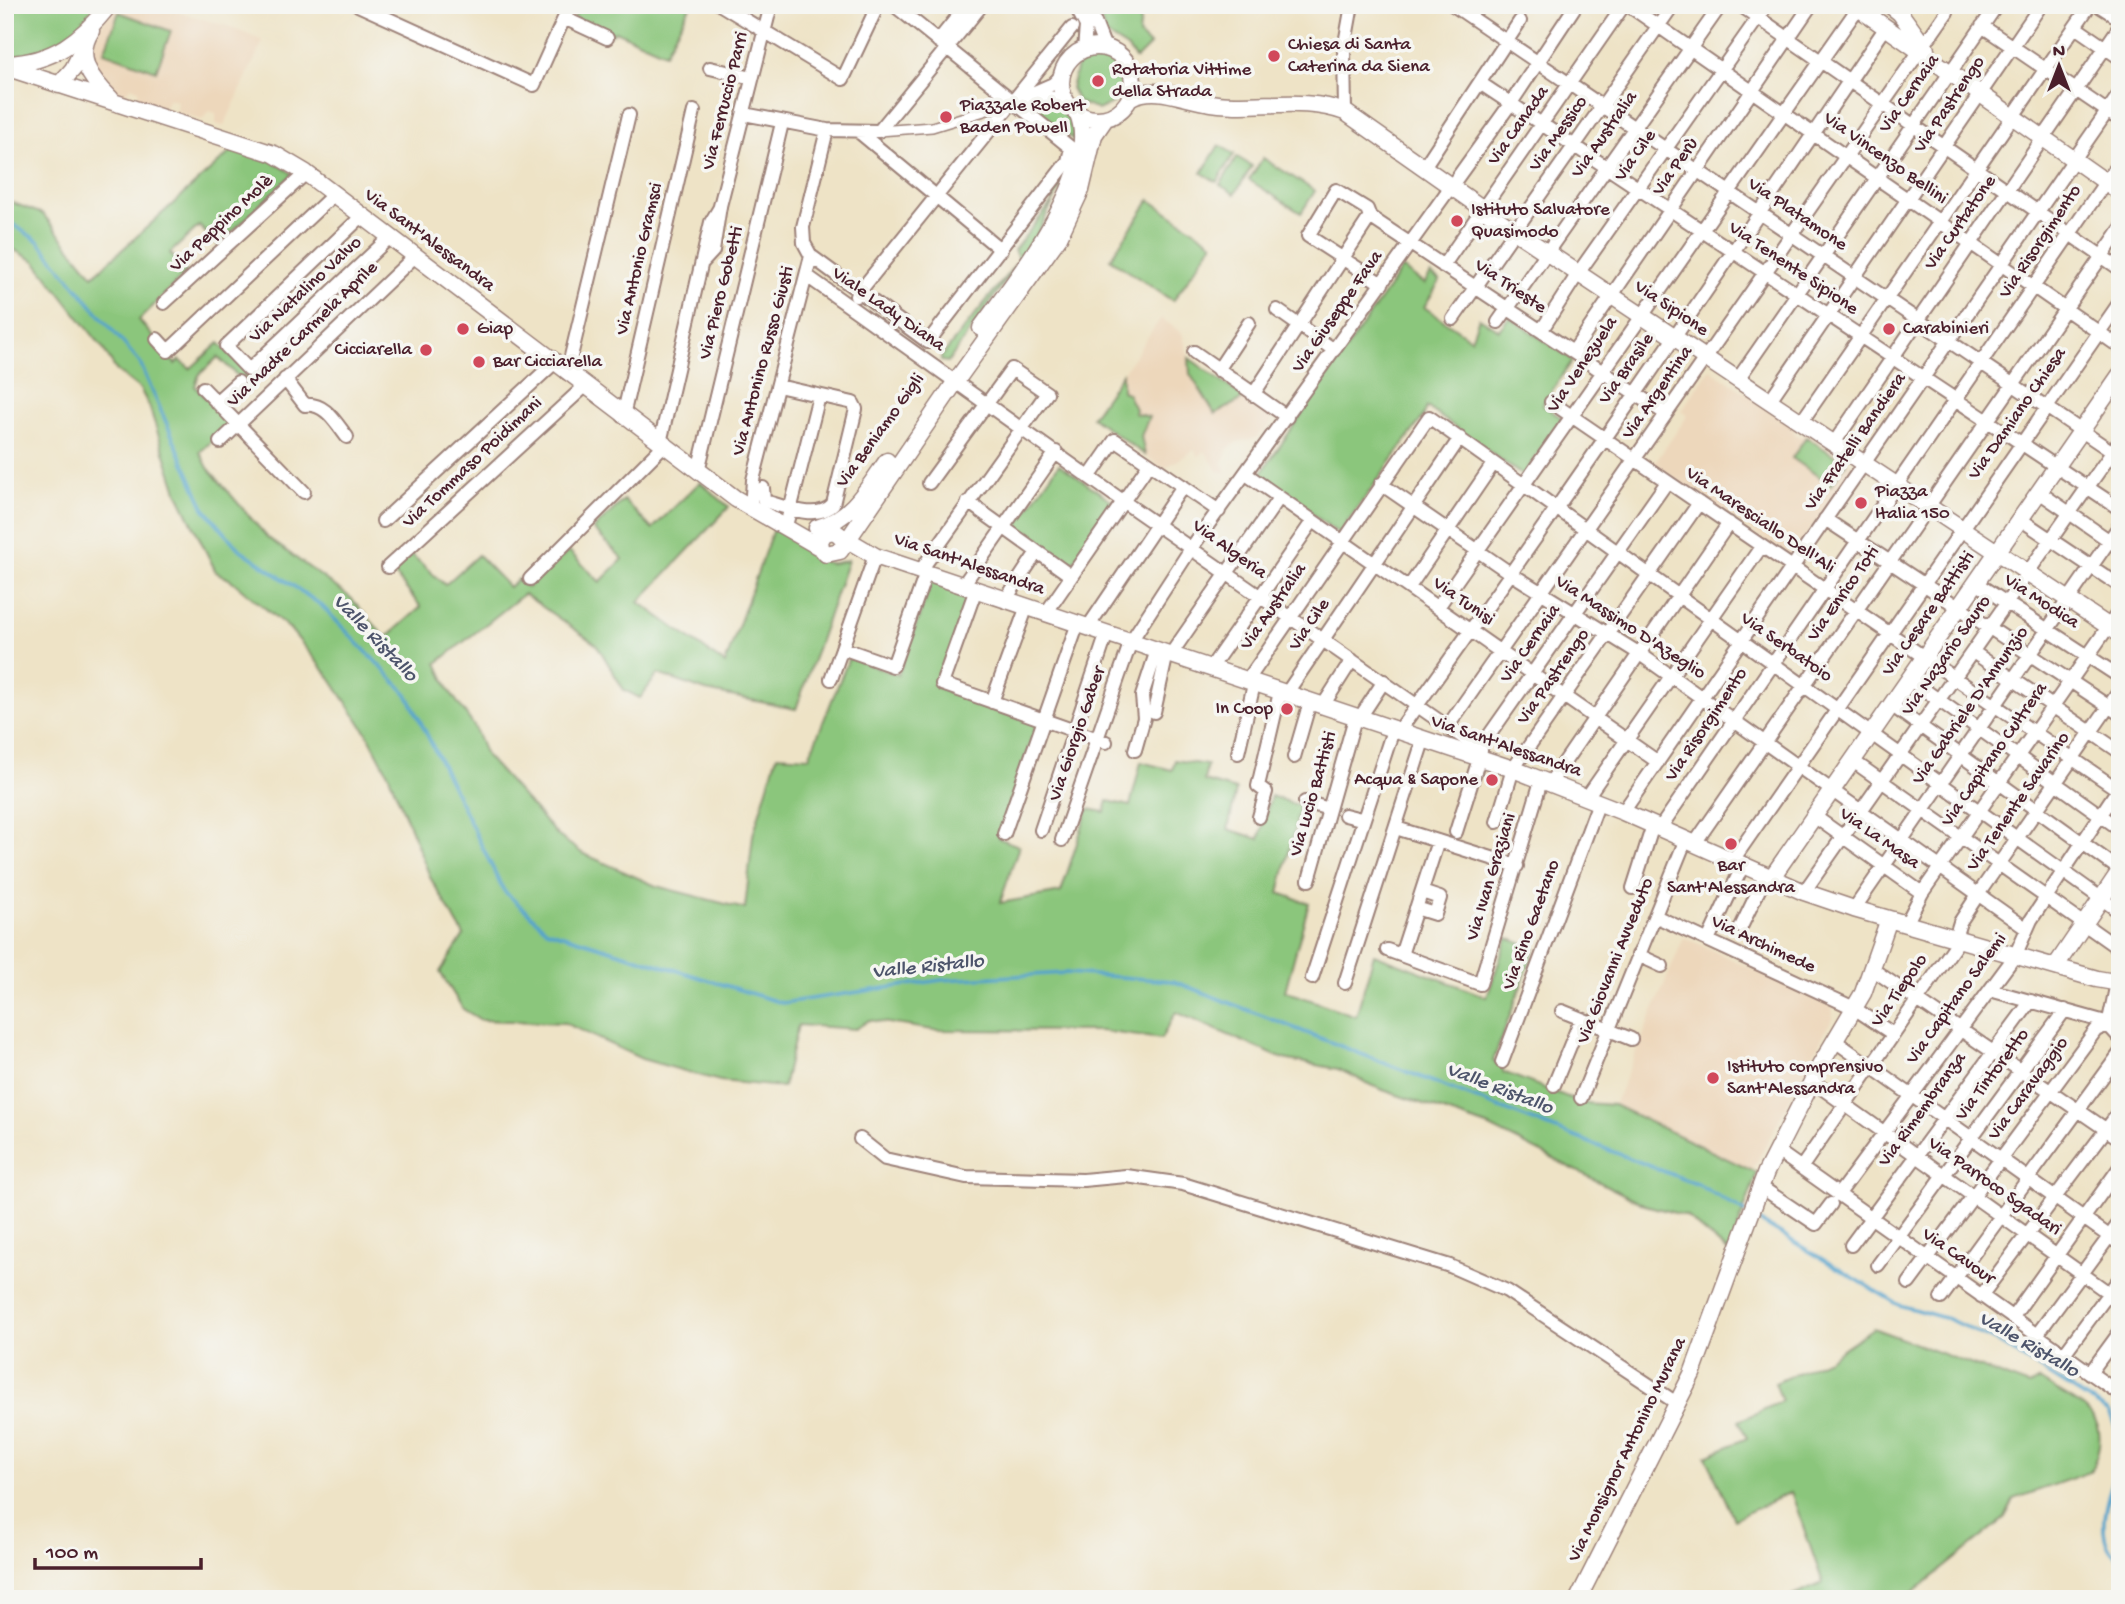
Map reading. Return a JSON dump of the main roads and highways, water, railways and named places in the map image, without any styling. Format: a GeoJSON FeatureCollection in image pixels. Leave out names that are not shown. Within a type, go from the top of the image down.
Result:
{"type":"FeatureCollection","features":[{"type":"Feature","properties":{"kind":"waterway","name":"Valle Ristallo"},"geometry":{"type":"LineString","coordinates":[[5,219],[38,241],[140,363],[204,508],[238,548],[321,605],[407,694],[504,891],[547,930],[782,1003],[942,980],[1066,973],[1173,981],[1699,1185],[1745,1212]]}},
{"type":"Feature","properties":{"kind":"waterway","name":"Valle Ristallo"},"geometry":{"type":"LineString","coordinates":[[1754,1218],[1899,1305],[1948,1319],[1997,1342],[2109,1412],[2120,1437]]}},
{"type":"Feature","properties":{"kind":"waterway","name":"Valle Ristallo"},"geometry":{"type":"LineString","coordinates":[[2120,1458],[2108,1497],[2104,1526],[2105,1539],[2110,1550],[2120,1560]]}},
{"type":"Feature","properties":{"kind":"place","name":"Chiesa di Santa Caterina da Siena"},"geometry":{"type":"Point","coordinates":[1274,56]}},
{"type":"Feature","properties":{"kind":"place","name":"Rotatoria Vittime della Strada"},"geometry":{"type":"Point","coordinates":[1098,81]}},
{"type":"Feature","properties":{"kind":"place","name":"Piazzale Robert Baden Powell"},"geometry":{"type":"Point","coordinates":[946,117]}},
{"type":"Feature","properties":{"kind":"place","name":"Istituto Salvatore Quasimodo"},"geometry":{"type":"Point","coordinates":[1457,221]}},
{"type":"Feature","properties":{"kind":"place","name":"Giap"},"geometry":{"type":"Point","coordinates":[463,329]}},
{"type":"Feature","properties":{"kind":"place","name":"Carabinieri"},"geometry":{"type":"Point","coordinates":[1889,329]}},
{"type":"Feature","properties":{"kind":"place","name":"Cicciarella"},"geometry":{"type":"Point","coordinates":[426,350]}},
{"type":"Feature","properties":{"kind":"place","name":"Bar Cicciarella"},"geometry":{"type":"Point","coordinates":[479,362]}},
{"type":"Feature","properties":{"kind":"place","name":"Piazza Italia 150"},"geometry":{"type":"Point","coordinates":[1861,503]}},
{"type":"Feature","properties":{"kind":"place","name":"In Coop"},"geometry":{"type":"Point","coordinates":[1287,709]}},
{"type":"Feature","properties":{"kind":"place","name":"Acqua & Sapone"},"geometry":{"type":"Point","coordinates":[1492,780]}},
{"type":"Feature","properties":{"kind":"place","name":"Bar Sant'Alessandra"},"geometry":{"type":"Point","coordinates":[1731,844]}},
{"type":"Feature","properties":{"kind":"place","name":"Istituto comprensivo Sant'Alessandra"},"geometry":{"type":"Point","coordinates":[1713,1078]}}]}
